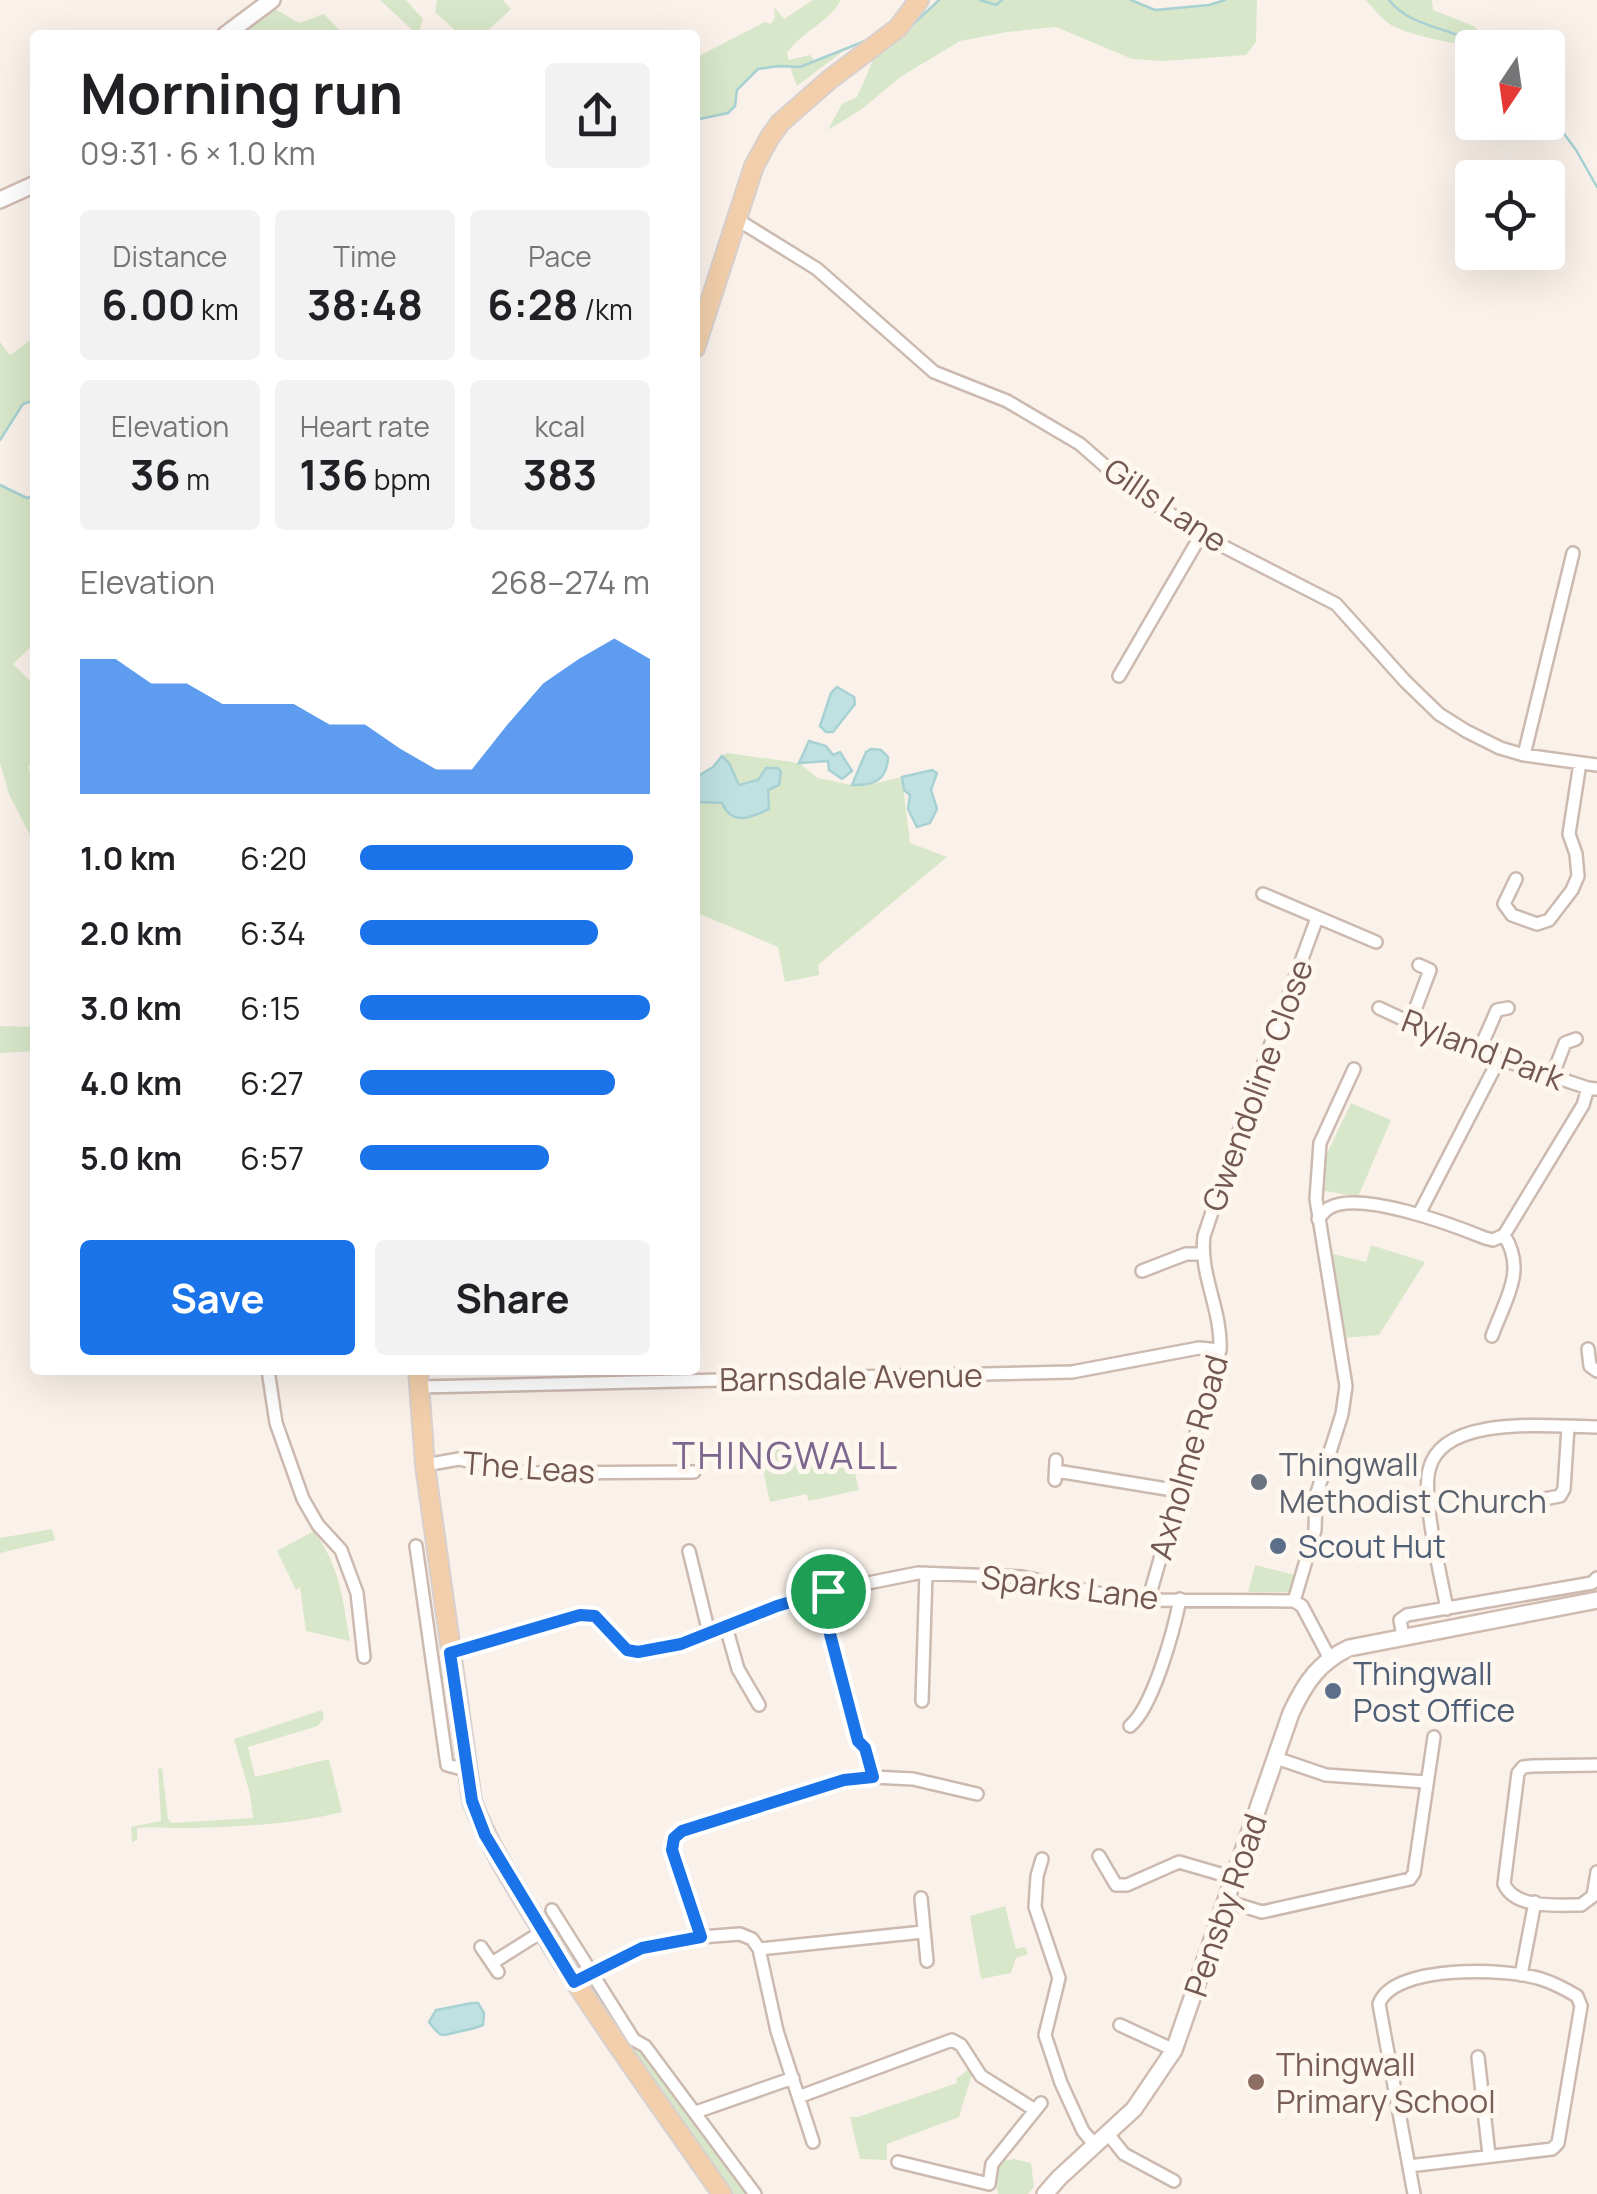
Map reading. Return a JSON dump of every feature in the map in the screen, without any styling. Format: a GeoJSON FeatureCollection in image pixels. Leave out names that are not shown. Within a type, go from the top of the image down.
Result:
{"type":"FeatureCollection","features":[{"type":"Feature","properties":{"kind":"main road"},"geometry":{"type":"LineString","coordinates":[[232,30],[272,0]]}},
{"type":"Feature","properties":{"kind":"main road"},"geometry":{"type":"LineString","coordinates":[[700,333],[754,166],[780,123],[890,34],[919,0]]}},
{"type":"Feature","properties":{"kind":"main road"},"geometry":{"type":"LineString","coordinates":[[0,200],[30,186]]}},
{"type":"Feature","properties":{"kind":"main road"},"geometry":{"type":"LineString","coordinates":[[419,1379],[425,1465],[472,1801],[485,1835],[543,1931],[583,1978],[722,2194]]}},
{"type":"Feature","properties":{"kind":"main road"},"geometry":{"type":"LineString","coordinates":[[1329,1658],[1349,1648],[1403,1636],[1597,1600]]}},
{"type":"Feature","properties":{"kind":"main road","name":"Pensby Road"},"geometry":{"type":"LineString","coordinates":[[1045,2194],[1134,2109],[1174,2050],[1301,1692],[1329,1658]]}},
{"type":"Feature","properties":{"kind":"street","name":"Gills Lane"},"geometry":{"type":"LineString","coordinates":[[738,220],[818,269],[934,372],[1006,402],[1080,444],[1121,480],[1201,535],[1336,604],[1405,681],[1466,732],[1524,755],[1597,765]]}},
{"type":"Feature","properties":{"kind":"street"},"geometry":{"type":"LineString","coordinates":[[1119,676],[1201,535]]}},
{"type":"Feature","properties":{"kind":"street"},"geometry":{"type":"LineString","coordinates":[[1524,755],[1573,554]]}},
{"type":"Feature","properties":{"kind":"street"},"geometry":{"type":"LineString","coordinates":[[1504,904],[1512,916],[1537,924],[1550,920],[1572,890],[1578,876],[1569,834],[1580,762]]}},
{"type":"Feature","properties":{"kind":"street"},"geometry":{"type":"LineString","coordinates":[[1504,904],[1516,878]]}},
{"type":"Feature","properties":{"kind":"street","name":"Gwendoline Close"},"geometry":{"type":"LineString","coordinates":[[1263,894],[1376,942]]}},
{"type":"Feature","properties":{"kind":"street"},"geometry":{"type":"LineString","coordinates":[[1491,907],[1504,904]]}},
{"type":"Feature","properties":{"kind":"street","name":"Gwendoline Close"},"geometry":{"type":"LineString","coordinates":[[1202,1254],[1204,1236],[1240,1128],[1317,918]]}},
{"type":"Feature","properties":{"kind":"street"},"geometry":{"type":"LineString","coordinates":[[1410,1023],[1430,970],[1418,964]]}},
{"type":"Feature","properties":{"kind":"street"},"geometry":{"type":"LineString","coordinates":[[1478,1053],[1499,1007]]}},
{"type":"Feature","properties":{"kind":"street","name":"Ryland Park"},"geometry":{"type":"LineString","coordinates":[[1378,1008],[1498,1061],[1592,1089]]}},
{"type":"Feature","properties":{"kind":"street"},"geometry":{"type":"LineString","coordinates":[[1551,1079],[1568,1039]]}},
{"type":"Feature","properties":{"kind":"street"},"geometry":{"type":"LineString","coordinates":[[1419,1214],[1498,1061]]}},
{"type":"Feature","properties":{"kind":"street"},"geometry":{"type":"LineString","coordinates":[[1329,1658],[1302,1606],[1294,1601],[1315,1530],[1316,1496],[1342,1414],[1346,1386],[1316,1199],[1320,1143],[1354,1069]]}},
{"type":"Feature","properties":{"kind":"street"},"geometry":{"type":"LineString","coordinates":[[1318,1219],[1329,1208],[1350,1202],[1419,1214],[1493,1240],[1504,1235],[1592,1089]]}},
{"type":"Feature","properties":{"kind":"street"},"geometry":{"type":"LineString","coordinates":[[1491,1336],[1516,1270],[1515,1254],[1504,1235]]}},
{"type":"Feature","properties":{"kind":"street"},"geometry":{"type":"LineString","coordinates":[[1142,1272],[1186,1254],[1202,1254]]}},
{"type":"Feature","properties":{"kind":"street","name":"Axholme Road"},"geometry":{"type":"LineString","coordinates":[[1148,1601],[1220,1350],[1220,1322],[1202,1254]]}},
{"type":"Feature","properties":{"kind":"street","name":"Barnsdale Avenue"},"geometry":{"type":"LineString","coordinates":[[419,1379],[1072,1372],[1198,1348],[1220,1350]]}},
{"type":"Feature","properties":{"kind":"street"},"geometry":{"type":"LineString","coordinates":[[1588,1349],[1590,1366],[1597,1372]]}},
{"type":"Feature","properties":{"kind":"street"},"geometry":{"type":"LineString","coordinates":[[269,1375],[276,1423],[303,1500],[318,1525],[341,1550],[358,1593],[364,1657]]}},
{"type":"Feature","properties":{"kind":"street"},"geometry":{"type":"LineString","coordinates":[[1512,1505],[1568,1496],[1568,1427]]}},
{"type":"Feature","properties":{"kind":"street"},"geometry":{"type":"LineString","coordinates":[[1447,1609],[1428,1472],[1438,1450],[1480,1428],[1597,1428]]}},
{"type":"Feature","properties":{"kind":"street","name":"The Leas"},"geometry":{"type":"LineString","coordinates":[[425,1465],[459,1459],[526,1472],[694,1472]]}},
{"type":"Feature","properties":{"kind":"street"},"geometry":{"type":"LineString","coordinates":[[1056,1470],[1179,1491]]}},
{"type":"Feature","properties":{"kind":"street"},"geometry":{"type":"LineString","coordinates":[[1526,1502],[1529,1518]]}},
{"type":"Feature","properties":{"kind":"street"},"geometry":{"type":"LineString","coordinates":[[416,1546],[446,1765],[466,1770]]}},
{"type":"Feature","properties":{"kind":"street"},"geometry":{"type":"LineString","coordinates":[[689,1552],[709,1634]]}},
{"type":"Feature","properties":{"kind":"street"},"geometry":{"type":"LineString","coordinates":[[922,1702],[926,1573]]}},
{"type":"Feature","properties":{"kind":"street","name":"Sparks Lane"},"geometry":{"type":"LineString","coordinates":[[450,1653],[580,1615],[595,1616],[627,1650],[635,1652],[681,1644],[828,1591],[926,1573],[1022,1578],[1148,1601],[1294,1601]]}},
{"type":"Feature","properties":{"kind":"street"},"geometry":{"type":"LineString","coordinates":[[1403,1636],[1400,1620],[1406,1615],[1592,1583],[1597,1578]]}},
{"type":"Feature","properties":{"kind":"street"},"geometry":{"type":"LineString","coordinates":[[828,1591],[830,1634],[858,1741],[865,1748],[873,1777]]}},
{"type":"Feature","properties":{"kind":"street"},"geometry":{"type":"LineString","coordinates":[[1130,1726],[1139,1718],[1173,1633],[1180,1600]]}},
{"type":"Feature","properties":{"kind":"street"},"geometry":{"type":"LineString","coordinates":[[726,1627],[738,1669],[759,1705]]}},
{"type":"Feature","properties":{"kind":"street"},"geometry":{"type":"LineString","coordinates":[[1226,1900],[1262,1912],[1410,1879],[1434,1738]]}},
{"type":"Feature","properties":{"kind":"street"},"geometry":{"type":"LineString","coordinates":[[1276,1758],[1326,1775],[1426,1782]]}},
{"type":"Feature","properties":{"kind":"street"},"geometry":{"type":"LineString","coordinates":[[1597,1765],[1532,1766],[1518,1773],[1504,1884],[1514,1898],[1581,1906],[1593,1896],[1597,1872]]}},
{"type":"Feature","properties":{"kind":"street"},"geometry":{"type":"LineString","coordinates":[[701,1937],[672,1850],[674,1838],[682,1831],[844,1780],[913,1779],[978,1794]]}},
{"type":"Feature","properties":{"kind":"street"},"geometry":{"type":"LineString","coordinates":[[1099,1856],[1114,1890],[1179,1862],[1234,1878]]}},
{"type":"Feature","properties":{"kind":"street"},"geometry":{"type":"LineString","coordinates":[[1042,1859],[1035,1906],[1059,1978],[1045,2034],[1057,2086],[1094,2144]]}},
{"type":"Feature","properties":{"kind":"street"},"geometry":{"type":"LineString","coordinates":[[921,1898],[926,1961]]}},
{"type":"Feature","properties":{"kind":"street"},"geometry":{"type":"LineString","coordinates":[[1520,1975],[1535,1902]]}},
{"type":"Feature","properties":{"kind":"street"},"geometry":{"type":"LineString","coordinates":[[552,1910],[583,1978],[634,2040],[645,2046],[755,2194]]}},
{"type":"Feature","properties":{"kind":"street"},"geometry":{"type":"LineString","coordinates":[[481,1947],[495,1967],[543,1931]]}},
{"type":"Feature","properties":{"kind":"street"},"geometry":{"type":"LineString","coordinates":[[759,1948],[923,1932]]}},
{"type":"Feature","properties":{"kind":"street"},"geometry":{"type":"LineString","coordinates":[[583,1978],[642,1948],[701,1937],[740,1934],[752,1938],[759,1948],[777,2031],[813,2142]]}},
{"type":"Feature","properties":{"kind":"street"},"geometry":{"type":"LineString","coordinates":[[1409,2166],[1552,2149],[1558,2143],[1581,2006],[1576,1996],[1520,1975],[1450,1973],[1420,1977],[1383,1994],[1379,2004],[1414,2194]]}},
{"type":"Feature","properties":{"kind":"street"},"geometry":{"type":"LineString","coordinates":[[1120,2025],[1174,2050]]}},
{"type":"Feature","properties":{"kind":"street"},"geometry":{"type":"LineString","coordinates":[[800,2096],[952,2040],[962,2045],[981,2076],[1038,2106],[992,2164],[990,2189],[898,2162]]}},
{"type":"Feature","properties":{"kind":"street"},"geometry":{"type":"LineString","coordinates":[[1478,2057],[1488,2155]]}},
{"type":"Feature","properties":{"kind":"street"},"geometry":{"type":"LineString","coordinates":[[696,2112],[792,2078]]}},
{"type":"Feature","properties":{"kind":"street"},"geometry":{"type":"LineString","coordinates":[[1108,2134],[1124,2154],[1174,2181]]}},
{"type":"Feature","properties":{"kind":"green space"},"geometry":{"type":"Polygon","coordinates":[[[380,0],[406,0],[423,19],[420,30],[413,30],[380,0]]]}},
{"type":"Feature","properties":{"kind":"green space"},"geometry":{"type":"Polygon","coordinates":[[[437,0],[503,0],[511,9],[488,30],[455,30],[435,12],[437,0]]]}},
{"type":"Feature","properties":{"kind":"green space"},"geometry":{"type":"Polygon","coordinates":[[[813,0],[841,0],[787,53],[789,60],[810,55],[815,61],[850,46],[797,86],[790,67],[758,69],[738,90],[735,106],[728,113],[700,119],[700,55],[765,22],[771,24],[774,7],[784,19],[813,0]]]}},
{"type":"Feature","properties":{"kind":"green space"},"geometry":{"type":"Polygon","coordinates":[[[939,0],[1131,0],[1155,10],[1225,0],[1257,0],[1256,42],[1246,55],[1164,61],[1132,59],[1056,27],[960,41],[902,76],[862,109],[828,130],[842,104],[857,97],[875,56],[939,0]]]}},
{"type":"Feature","properties":{"kind":"green space"},"geometry":{"type":"Polygon","coordinates":[[[1365,0],[1432,0],[1433,10],[1478,30],[1455,30],[1455,43],[1388,23],[1365,0]]]}},
{"type":"Feature","properties":{"kind":"green space"},"geometry":{"type":"Polygon","coordinates":[[[275,9],[299,23],[324,14],[339,30],[248,30],[275,9]]]}},
{"type":"Feature","properties":{"kind":"green space"},"geometry":{"type":"Polygon","coordinates":[[[30,341],[30,402],[23,404],[0,440],[0,342],[10,355],[30,341]]]}},
{"type":"Feature","properties":{"kind":"green space"},"geometry":{"type":"Polygon","coordinates":[[[0,485],[30,496],[30,648],[13,664],[30,681],[30,835],[9,794],[0,763],[0,485]]]}},
{"type":"Feature","properties":{"kind":"green space"},"geometry":{"type":"Polygon","coordinates":[[[727,753],[799,763],[818,778],[852,785],[902,777],[910,843],[947,857],[818,965],[819,975],[785,982],[778,947],[700,914],[700,802],[722,803],[747,818],[768,809],[768,789],[775,788],[758,780],[739,786],[722,756],[727,753]]]}},
{"type":"Feature","properties":{"kind":"green space"},"geometry":{"type":"Polygon","coordinates":[[[0,1026],[30,1027],[30,1051],[0,1053],[0,1026]]]}},
{"type":"Feature","properties":{"kind":"green space"},"geometry":{"type":"Polygon","coordinates":[[[1351,1103],[1391,1120],[1358,1197],[1320,1190],[1323,1162],[1351,1103]]]}},
{"type":"Feature","properties":{"kind":"green space"},"geometry":{"type":"Polygon","coordinates":[[[1371,1245],[1425,1262],[1379,1335],[1343,1338],[1329,1253],[1366,1262],[1371,1245]]]}},
{"type":"Feature","properties":{"kind":"green space"},"geometry":{"type":"Polygon","coordinates":[[[847,1440],[859,1490],[809,1501],[806,1494],[770,1502],[759,1452],[795,1444],[798,1451],[847,1440]]]}},
{"type":"Feature","properties":{"kind":"green space"},"geometry":{"type":"Polygon","coordinates":[[[52,1529],[55,1540],[0,1553],[0,1538],[52,1529]]]}},
{"type":"Feature","properties":{"kind":"green space"},"geometry":{"type":"Polygon","coordinates":[[[314,1531],[335,1571],[350,1641],[306,1631],[300,1587],[296,1590],[277,1551],[314,1531]]]}},
{"type":"Feature","properties":{"kind":"green space"},"geometry":{"type":"Polygon","coordinates":[[[1255,1565],[1295,1575],[1289,1592],[1248,1592],[1255,1565]]]}},
{"type":"Feature","properties":{"kind":"green space"},"geometry":{"type":"Polygon","coordinates":[[[322,1710],[324,1718],[318,1726],[248,1747],[255,1777],[329,1759],[342,1812],[249,1826],[137,1828],[137,1840],[132,1842],[131,1827],[161,1821],[158,1769],[162,1768],[168,1819],[172,1823],[253,1818],[234,1739],[322,1710]]]}},
{"type":"Feature","properties":{"kind":"green space"},"geometry":{"type":"Polygon","coordinates":[[[1005,1906],[1016,1949],[1025,1947],[1028,1954],[1016,1958],[1011,1973],[981,1979],[970,1916],[1005,1906]]]}},
{"type":"Feature","properties":{"kind":"green space"},"geometry":{"type":"Polygon","coordinates":[[[632,2042],[643,2048],[749,2194],[732,2194],[626,2047],[632,2042]]]}},
{"type":"Feature","properties":{"kind":"green space"},"geometry":{"type":"Polygon","coordinates":[[[969,2069],[972,2074],[959,2117],[887,2144],[887,2160],[860,2159],[850,2117],[957,2083],[956,2079],[969,2069]]]}},
{"type":"Feature","properties":{"kind":"green space"},"geometry":{"type":"Polygon","coordinates":[[[1002,2161],[1031,2163],[1034,2187],[1028,2194],[998,2194],[994,2173],[1002,2161]]]}},
{"type":"Feature","properties":{"kind":"water"},"geometry":{"type":"Polygon","coordinates":[[[837,687],[854,697],[855,704],[833,732],[826,732],[820,726],[831,693],[837,687]]]}},
{"type":"Feature","properties":{"kind":"water"},"geometry":{"type":"Polygon","coordinates":[[[809,741],[826,746],[833,755],[840,752],[852,771],[842,779],[829,770],[828,761],[799,763],[809,741]]]}},
{"type":"Feature","properties":{"kind":"water"},"geometry":{"type":"Polygon","coordinates":[[[881,750],[888,757],[885,771],[873,783],[852,785],[866,752],[881,750]]]}},
{"type":"Feature","properties":{"kind":"water"},"geometry":{"type":"Polygon","coordinates":[[[722,756],[739,785],[758,780],[766,768],[778,768],[779,785],[768,790],[769,809],[742,818],[731,815],[722,803],[700,802],[700,775],[722,756]]]}},
{"type":"Feature","properties":{"kind":"water"},"geometry":{"type":"Polygon","coordinates":[[[932,770],[937,773],[931,790],[937,809],[930,823],[917,827],[908,809],[910,795],[904,790],[902,777],[932,770]]]}},
{"type":"Feature","properties":{"kind":"water"},"geometry":{"type":"Polygon","coordinates":[[[478,2003],[484,2013],[483,2025],[443,2035],[429,2022],[436,2010],[478,2003]]]}},
{"type":"Feature","properties":{"kind":"waterway"},"geometry":{"type":"LineString","coordinates":[[911,26],[939,0]]}},
{"type":"Feature","properties":{"kind":"waterway"},"geometry":{"type":"LineString","coordinates":[[980,0],[996,5],[1002,0]]}},
{"type":"Feature","properties":{"kind":"waterway"},"geometry":{"type":"LineString","coordinates":[[1131,0],[1155,10],[1225,0]]}},
{"type":"Feature","properties":{"kind":"waterway"},"geometry":{"type":"LineString","coordinates":[[1389,0],[1409,16],[1455,34]]}},
{"type":"Feature","properties":{"kind":"waterway"},"geometry":{"type":"LineString","coordinates":[[700,119],[728,113],[735,106],[737,90],[758,69],[800,67],[870,39]]}},
{"type":"Feature","properties":{"kind":"waterway"},"geometry":{"type":"LineString","coordinates":[[1565,135],[1597,187]]}},
{"type":"Feature","properties":{"kind":"waterway"},"geometry":{"type":"LineString","coordinates":[[0,440],[23,404],[30,402]]}},
{"type":"Feature","properties":{"kind":"waterway"},"geometry":{"type":"LineString","coordinates":[[0,485],[30,497]]}},
{"type":"Feature","properties":{"kind":"place","name":"Thingwall Methodist Church"},"geometry":{"type":"Point","coordinates":[1259,1482]}},
{"type":"Feature","properties":{"kind":"place","name":"Scout Hut"},"geometry":{"type":"Point","coordinates":[1278,1546]}},
{"type":"Feature","properties":{"kind":"place","name":"Thingwall Post Office"},"geometry":{"type":"Point","coordinates":[1333,1691]}},
{"type":"Feature","properties":{"kind":"place","name":"Thingwall Primary School"},"geometry":{"type":"Point","coordinates":[1256,2082]}},
{"type":"Feature","properties":{"kind":"district","name":"THINGWALL"},"geometry":{"type":"Point","coordinates":[786,1454]}},
{"type":"Feature","properties":{"kind":"route"},"geometry":{"type":"LineString","coordinates":[[828,1591],[832,1612],[830,1634],[858,1741],[865,1748],[873,1777],[844,1780],[682,1831],[674,1838],[672,1850],[701,1937],[642,1948],[574,1982],[485,1835],[472,1801],[450,1653],[580,1615],[595,1616],[627,1650],[638,1652],[681,1644],[777,1606],[828,1591]]}}]}
